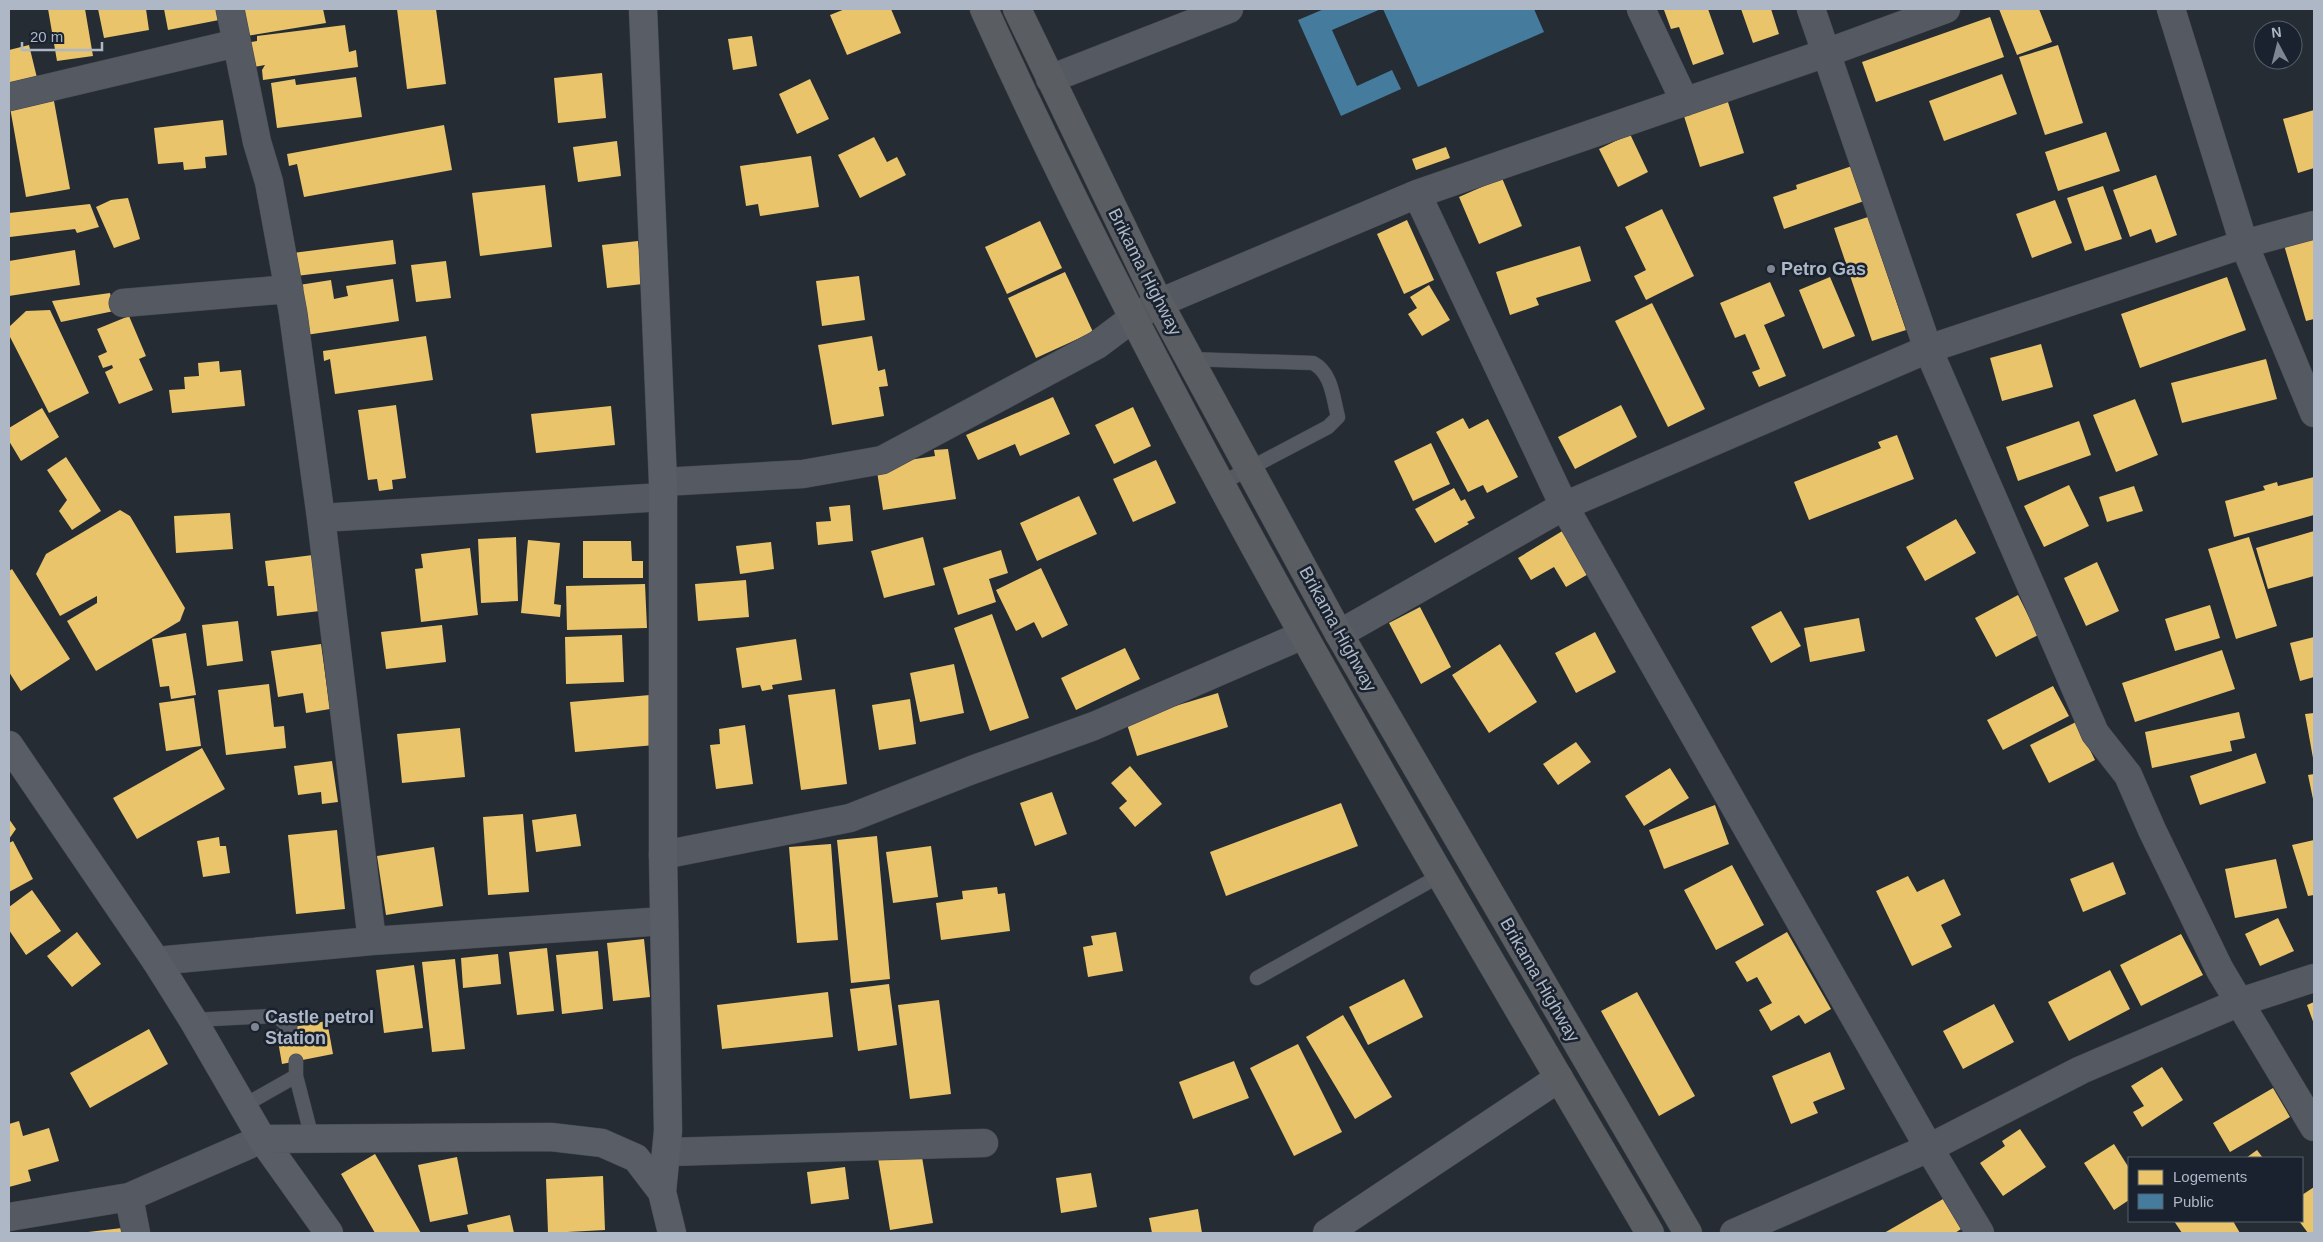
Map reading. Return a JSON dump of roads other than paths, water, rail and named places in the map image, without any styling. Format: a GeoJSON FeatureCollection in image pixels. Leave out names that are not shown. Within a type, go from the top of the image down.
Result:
{"type":"FeatureCollection","features":[{"type":"Feature","properties":{"kind":"highway","name":"Brikama Highway"},"geometry":{"type":"LineString","coordinates":[[984,9],[1133,318],[1303,635],[1558,1078],[1650,1233]]}},
{"type":"Feature","properties":{"kind":"highway","name":"Brikama Highway"},"geometry":{"type":"LineString","coordinates":[[1016,9],[1159,303],[1339,634],[1688,1233]]}},
{"type":"Feature","properties":{"kind":"street"},"geometry":{"type":"LineString","coordinates":[[230,9],[257,142],[269,182],[288,289],[321,518],[372,941]]}},
{"type":"Feature","properties":{"kind":"street"},"geometry":{"type":"LineString","coordinates":[[643,9],[663,489],[663,854],[668,1152],[662,1192],[672,1233]]}},
{"type":"Feature","properties":{"kind":"street"},"geometry":{"type":"LineString","coordinates":[[1050,79],[1229,9]]}},
{"type":"Feature","properties":{"kind":"street"},"geometry":{"type":"LineString","coordinates":[[1641,9],[1685,102]]}},
{"type":"Feature","properties":{"kind":"street"},"geometry":{"type":"LineString","coordinates":[[1811,9],[1928,349],[2095,733],[2128,775],[2200,930],[2314,1127]]}},
{"type":"Feature","properties":{"kind":"street"},"geometry":{"type":"LineString","coordinates":[[321,518],[663,489],[803,474],[882,460],[1097,345],[1133,318],[1159,303],[1417,194],[1826,53],[1946,9]]}},
{"type":"Feature","properties":{"kind":"street"},"geometry":{"type":"LineString","coordinates":[[2171,9],[2244,244],[2314,413]]}},
{"type":"Feature","properties":{"kind":"street"},"geometry":{"type":"LineString","coordinates":[[9,96],[237,43]]}},
{"type":"Feature","properties":{"kind":"street"},"geometry":{"type":"LineString","coordinates":[[1417,194],[1564,506],[1929,1148],[1980,1233]]}},
{"type":"Feature","properties":{"kind":"street"},"geometry":{"type":"LineString","coordinates":[[1339,634],[1564,506],[1928,349],[2244,244],[2314,225]]}},
{"type":"Feature","properties":{"kind":"street"},"geometry":{"type":"LineString","coordinates":[[124,303],[288,289]]}},
{"type":"Feature","properties":{"kind":"street"},"geometry":{"type":"LineString","coordinates":[[663,854],[850,818],[972,770],[1094,726],[1303,635]]}},
{"type":"Feature","properties":{"kind":"street"},"geometry":{"type":"LineString","coordinates":[[9,745],[156,961],[193,1020],[262,1139],[329,1233]]}},
{"type":"Feature","properties":{"kind":"street"},"geometry":{"type":"LineString","coordinates":[[156,961],[372,941],[664,921]]}},
{"type":"Feature","properties":{"kind":"street"},"geometry":{"type":"LineString","coordinates":[[1734,1233],[1929,1148],[2081,1070],[2240,1002],[2314,978]]}},
{"type":"Feature","properties":{"kind":"street"},"geometry":{"type":"LineString","coordinates":[[1327,1233],[1558,1078]]}},
{"type":"Feature","properties":{"kind":"street"},"geometry":{"type":"LineString","coordinates":[[9,1217],[129,1197],[262,1139],[552,1137],[602,1143],[636,1158],[662,1192]]}},
{"type":"Feature","properties":{"kind":"street"},"geometry":{"type":"LineString","coordinates":[[668,1152],[984,1143]]}},
{"type":"Feature","properties":{"kind":"street"},"geometry":{"type":"LineString","coordinates":[[129,1197],[136,1233]]}},
{"type":"Feature","properties":{"kind":"lane"},"geometry":{"type":"LineString","coordinates":[[1189,359],[1313,363],[1323,368],[1338,417],[1334,423],[1222,483]]}},
{"type":"Feature","properties":{"kind":"lane"},"geometry":{"type":"LineString","coordinates":[[1257,978],[1441,875]]}},
{"type":"Feature","properties":{"kind":"lane"},"geometry":{"type":"LineString","coordinates":[[193,1020],[272,1016],[280,1019],[290,1028]]}},
{"type":"Feature","properties":{"kind":"lane"},"geometry":{"type":"LineString","coordinates":[[296,1061],[296,1076],[312,1138]]}},
{"type":"Feature","properties":{"kind":"lane"},"geometry":{"type":"LineString","coordinates":[[243,1106],[296,1076]]}},
{"type":"Feature","properties":{"kind":"place","name":"Petro Gas"},"geometry":{"type":"Point","coordinates":[1771,269]}},
{"type":"Feature","properties":{"kind":"place","name":"Castle petrol Station"},"geometry":{"type":"Point","coordinates":[255,1027]}}]}
